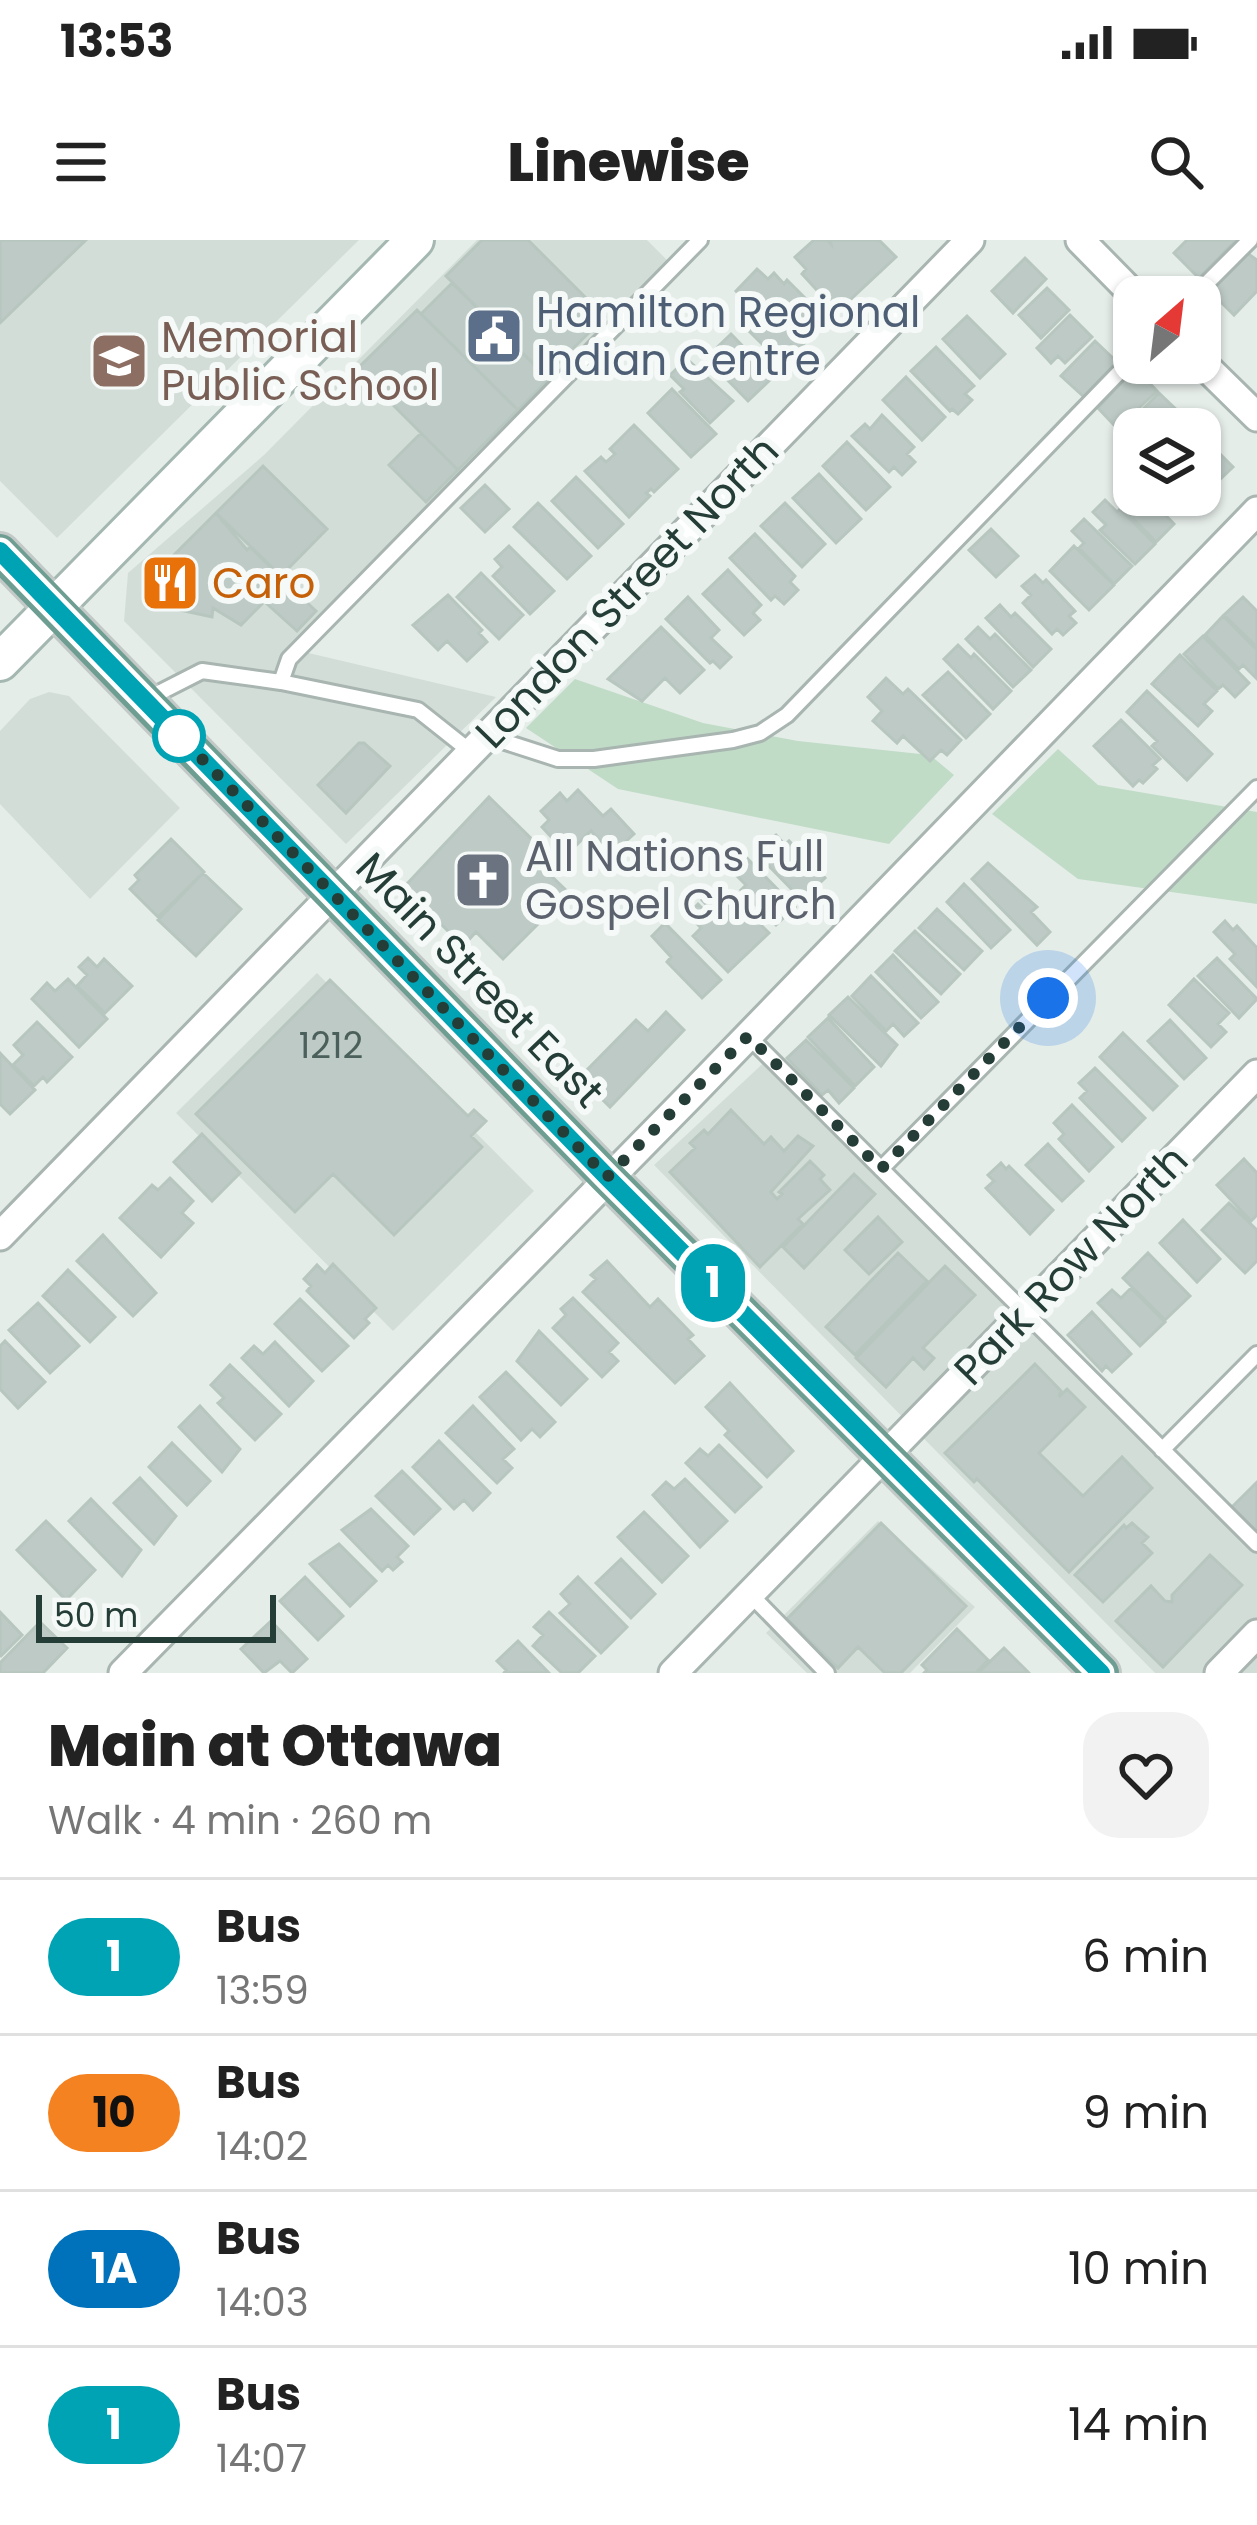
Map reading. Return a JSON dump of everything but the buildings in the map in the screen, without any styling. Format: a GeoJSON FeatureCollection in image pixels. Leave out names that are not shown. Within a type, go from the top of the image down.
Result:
{"type":"FeatureCollection","features":[{"type":"Feature","properties":{"kind":"main road"},"geometry":{"type":"LineString","coordinates":[[0,662],[415,240]]}},
{"type":"Feature","properties":{"kind":"main road","name":"Main Street East"},"geometry":{"type":"LineString","coordinates":[[0,552],[607,1177],[1101,1673]]}},
{"type":"Feature","properties":{"kind":"street","name":"London Street North"},"geometry":{"type":"LineString","coordinates":[[0,1236],[970,240]]}},
{"type":"Feature","properties":{"kind":"street"},"geometry":{"type":"LineString","coordinates":[[1080,240],[1115,276]]}},
{"type":"Feature","properties":{"kind":"street"},"geometry":{"type":"LineString","coordinates":[[1221,382],[1257,417]]}},
{"type":"Feature","properties":{"kind":"street"},"geometry":{"type":"LineString","coordinates":[[123,1673],[1257,511]]}},
{"type":"Feature","properties":{"kind":"street","name":"Park Row North"},"geometry":{"type":"LineString","coordinates":[[673,1673],[1257,1074]]}},
{"type":"Feature","properties":{"kind":"street"},"geometry":{"type":"LineString","coordinates":[[1219,1673],[1257,1634]]}},
{"type":"Feature","properties":{"kind":"lane"},"geometry":{"type":"LineString","coordinates":[[281,682],[289,659],[700,240]]}},
{"type":"Feature","properties":{"kind":"lane"},"geometry":{"type":"LineString","coordinates":[[1214,276],[1250,240]]}},
{"type":"Feature","properties":{"kind":"lane"},"geometry":{"type":"LineString","coordinates":[[144,700],[202,671],[281,682],[418,710],[479,744],[558,759],[594,759],[760,733],[787,715],[1113,380]]}},
{"type":"Feature","properties":{"kind":"lane"},"geometry":{"type":"LineString","coordinates":[[881,1169],[1257,788]]}},
{"type":"Feature","properties":{"kind":"lane"},"geometry":{"type":"LineString","coordinates":[[748,1036],[1257,1544]]}},
{"type":"Feature","properties":{"kind":"lane"},"geometry":{"type":"LineString","coordinates":[[1162,1450],[1257,1354]]}},
{"type":"Feature","properties":{"kind":"lane"},"geometry":{"type":"LineString","coordinates":[[750,1594],[827,1673]]}},
{"type":"Feature","properties":{"kind":"shaded area","name":"Memorial Public School"},"geometry":{"type":"Polygon","coordinates":[[[0,240],[359,240],[57,538],[0,481],[0,240]]]}},
{"type":"Feature","properties":{"kind":"shaded area"},"geometry":{"type":"Polygon","coordinates":[[[477,240],[647,240],[672,265],[372,564],[300,651],[496,697],[346,844],[124,621],[128,573],[264,455],[477,240]]]}},
{"type":"Feature","properties":{"kind":"shaded area"},"geometry":{"type":"Polygon","coordinates":[[[49,692],[69,696],[180,808],[90,899],[0,804],[0,731],[30,699],[49,692]]]}},
{"type":"Feature","properties":{"kind":"shaded area"},"geometry":{"type":"Polygon","coordinates":[[[317,973],[534,1191],[393,1331],[176,1113],[317,973]]]}},
{"type":"Feature","properties":{"kind":"shaded area"},"geometry":{"type":"Polygon","coordinates":[[[773,1054],[1257,1549],[1257,1673],[1155,1673],[654,1165],[773,1054]]]}},
{"type":"Feature","properties":{"kind":"shaded area"},"geometry":{"type":"Polygon","coordinates":[[[878,1521],[975,1607],[910,1673],[807,1673],[766,1633],[878,1521]]]}},
{"type":"Feature","properties":{"kind":"green space"},"geometry":{"type":"Polygon","coordinates":[[[575,679],[703,723],[798,741],[930,755],[954,775],[889,844],[618,789],[526,728],[575,679]]]}},
{"type":"Feature","properties":{"kind":"green space"},"geometry":{"type":"Polygon","coordinates":[[[1058,749],[1098,785],[1257,812],[1257,904],[1078,879],[992,814],[1058,749]]]}},
{"type":"Feature","properties":{"kind":"bus line","name":"1"},"geometry":{"type":"LineString","coordinates":[[0,551],[607,1177],[1101,1673]]}},
{"type":"Feature","properties":{"kind":"place","name":"Hamilton Regional Indian Centre"},"geometry":{"type":"Point","coordinates":[494,336]}},
{"type":"Feature","properties":{"kind":"place","name":"Memorial Public School"},"geometry":{"type":"Point","coordinates":[119,361]}},
{"type":"Feature","properties":{"kind":"place","name":"Caro"},"geometry":{"type":"Point","coordinates":[170,583]}},
{"type":"Feature","properties":{"kind":"place","name":"All Nations Full Gospel Church"},"geometry":{"type":"Point","coordinates":[483,880]}},
{"type":"Feature","properties":{"kind":"route"},"geometry":{"type":"LineString","coordinates":[[179,736],[176,732],[607,1177],[748,1036],[881,1169],[1048,998]]}}]}
